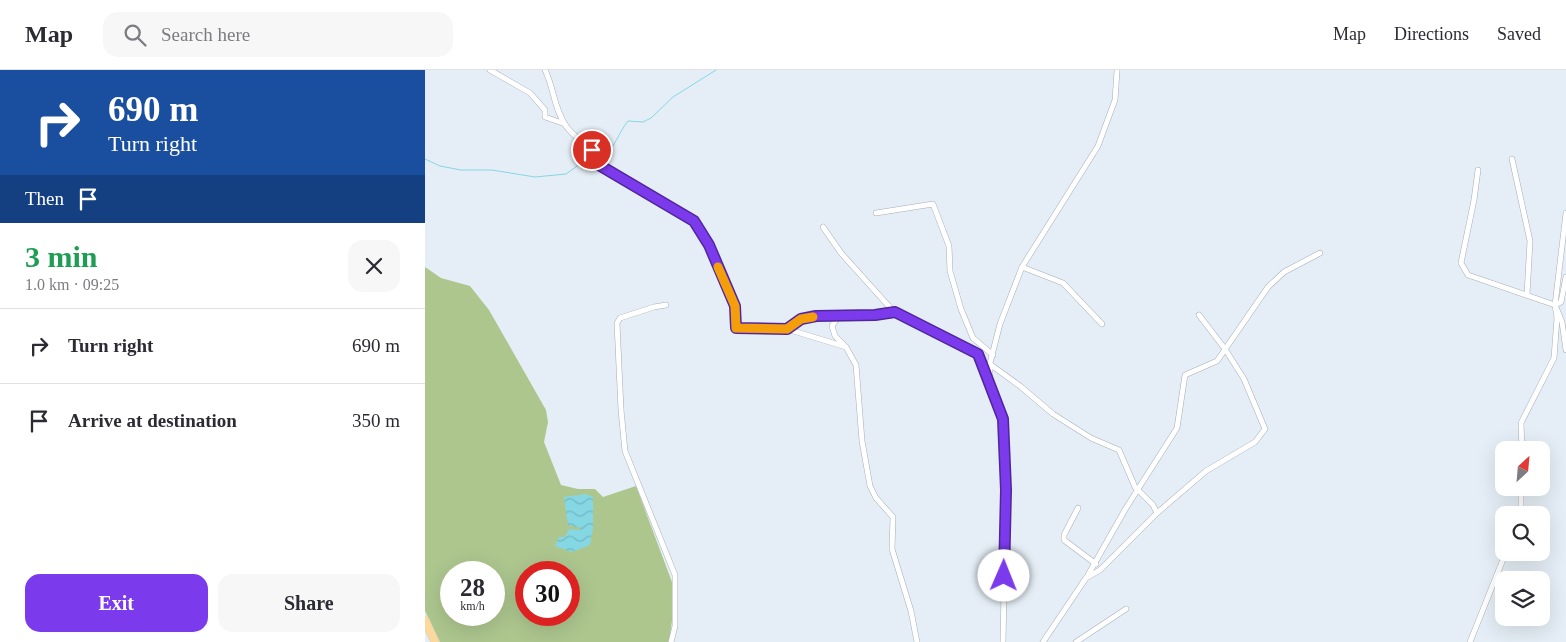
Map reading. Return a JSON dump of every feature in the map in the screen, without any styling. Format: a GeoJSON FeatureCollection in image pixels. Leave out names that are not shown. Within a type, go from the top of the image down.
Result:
{"type":"FeatureCollection","features":[{"type":"Feature","properties":{"kind":"main road"},"geometry":{"type":"LineString","coordinates":[[425,620],[435,642]]}},
{"type":"Feature","properties":{"kind":"street"},"geometry":{"type":"LineString","coordinates":[[490,70],[530,93],[545,110],[545,118],[565,124]]}},
{"type":"Feature","properties":{"kind":"street"},"geometry":{"type":"LineString","coordinates":[[545,70],[552,84],[556,106],[565,124],[577,139],[592,150],[598,162],[694,221],[709,245],[735,306],[736,328],[787,329],[846,347]]}},
{"type":"Feature","properties":{"kind":"street"},"geometry":{"type":"LineString","coordinates":[[989,380],[1000,324],[1022,267],[1098,146],[1115,100],[1117,71]]}},
{"type":"Feature","properties":{"kind":"street"},"geometry":{"type":"LineString","coordinates":[[1512,159],[1530,241],[1527,295]]}},
{"type":"Feature","properties":{"kind":"street"},"geometry":{"type":"LineString","coordinates":[[1478,170],[1461,264],[1468,275],[1555,305],[1561,302],[1566,277]]}},
{"type":"Feature","properties":{"kind":"street"},"geometry":{"type":"LineString","coordinates":[[876,213],[933,204],[949,246],[950,270],[961,309],[973,338],[993,355]]}},
{"type":"Feature","properties":{"kind":"street"},"geometry":{"type":"LineString","coordinates":[[1522,441],[1521,423],[1554,358],[1557,318],[1555,305],[1566,213]]}},
{"type":"Feature","properties":{"kind":"street"},"geometry":{"type":"LineString","coordinates":[[823,227],[841,253],[895,312],[978,354],[1003,419],[1006,490],[1003,642]]}},
{"type":"Feature","properties":{"kind":"street"},"geometry":{"type":"LineString","coordinates":[[1043,642],[1096,564],[1138,489],[1177,428],[1185,375],[1217,362],[1268,287],[1284,272],[1320,253]]}},
{"type":"Feature","properties":{"kind":"street"},"geometry":{"type":"LineString","coordinates":[[1022,267],[1063,283],[1102,324]]}},
{"type":"Feature","properties":{"kind":"street"},"geometry":{"type":"LineString","coordinates":[[1555,305],[1562,322],[1566,350]]}},
{"type":"Feature","properties":{"kind":"street"},"geometry":{"type":"LineString","coordinates":[[666,306],[654,307],[620,318],[617,323],[625,451],[675,575],[677,596],[671,642]]}},
{"type":"Feature","properties":{"kind":"street"},"geometry":{"type":"LineString","coordinates":[[787,329],[801,319],[840,314],[875,315],[895,312]]}},
{"type":"Feature","properties":{"kind":"street"},"geometry":{"type":"LineString","coordinates":[[840,314],[832,326],[835,336],[846,347],[856,365],[862,441],[870,486],[876,498],[893,518],[892,549],[911,611],[917,642]]}},
{"type":"Feature","properties":{"kind":"street"},"geometry":{"type":"LineString","coordinates":[[1086,578],[1100,570],[1157,513],[1206,471],[1255,442],[1265,429],[1244,379],[1225,348],[1199,315]]}},
{"type":"Feature","properties":{"kind":"street"},"geometry":{"type":"LineString","coordinates":[[991,365],[1020,386],[1053,414],[1091,438],[1119,450],[1138,489],[1153,505],[1157,513]]}},
{"type":"Feature","properties":{"kind":"street"},"geometry":{"type":"LineString","coordinates":[[1078,508],[1064,540],[1096,564]]}},
{"type":"Feature","properties":{"kind":"street"},"geometry":{"type":"LineString","coordinates":[[1469,642],[1502,561]]}},
{"type":"Feature","properties":{"kind":"street"},"geometry":{"type":"LineString","coordinates":[[1076,642],[1126,609]]}},
{"type":"Feature","properties":{"kind":"green space"},"geometry":{"type":"Polygon","coordinates":[[[425,267],[441,278],[470,286],[489,310],[546,410],[548,422],[544,442],[561,485],[578,489],[595,489],[603,497],[636,486],[672,582],[672,621],[669,642],[440,642],[425,611],[425,267]]]}},
{"type":"Feature","properties":{"kind":"water"},"geometry":{"type":"Polygon","coordinates":[[[586,494],[593,497],[593,528],[590,545],[572,552],[555,546],[559,537],[565,537],[569,529],[580,530],[581,528],[568,525],[564,497],[586,494]]]}},
{"type":"Feature","properties":{"kind":"waterway"},"geometry":{"type":"LineString","coordinates":[[599,162],[611,150],[628,121],[643,122],[651,118],[673,97],[716,70]]}},
{"type":"Feature","properties":{"kind":"waterway"},"geometry":{"type":"LineString","coordinates":[[425,159],[440,166],[461,170],[492,170],[535,177],[566,174],[580,164],[596,163]]}},
{"type":"Feature","properties":{"kind":"slow traffic"},"geometry":{"type":"LineString","coordinates":[[718,267],[735,306],[736,328],[787,329],[801,319],[813,317]]}},
{"type":"Feature","properties":{"kind":"route"},"geometry":{"type":"LineString","coordinates":[[592,150],[599,165],[694,221],[709,245],[735,306],[736,328],[787,329],[801,319],[816,316],[840,314],[875,315],[895,312],[978,354],[985,368],[1003,419],[1006,490],[1004,576]]}}]}
